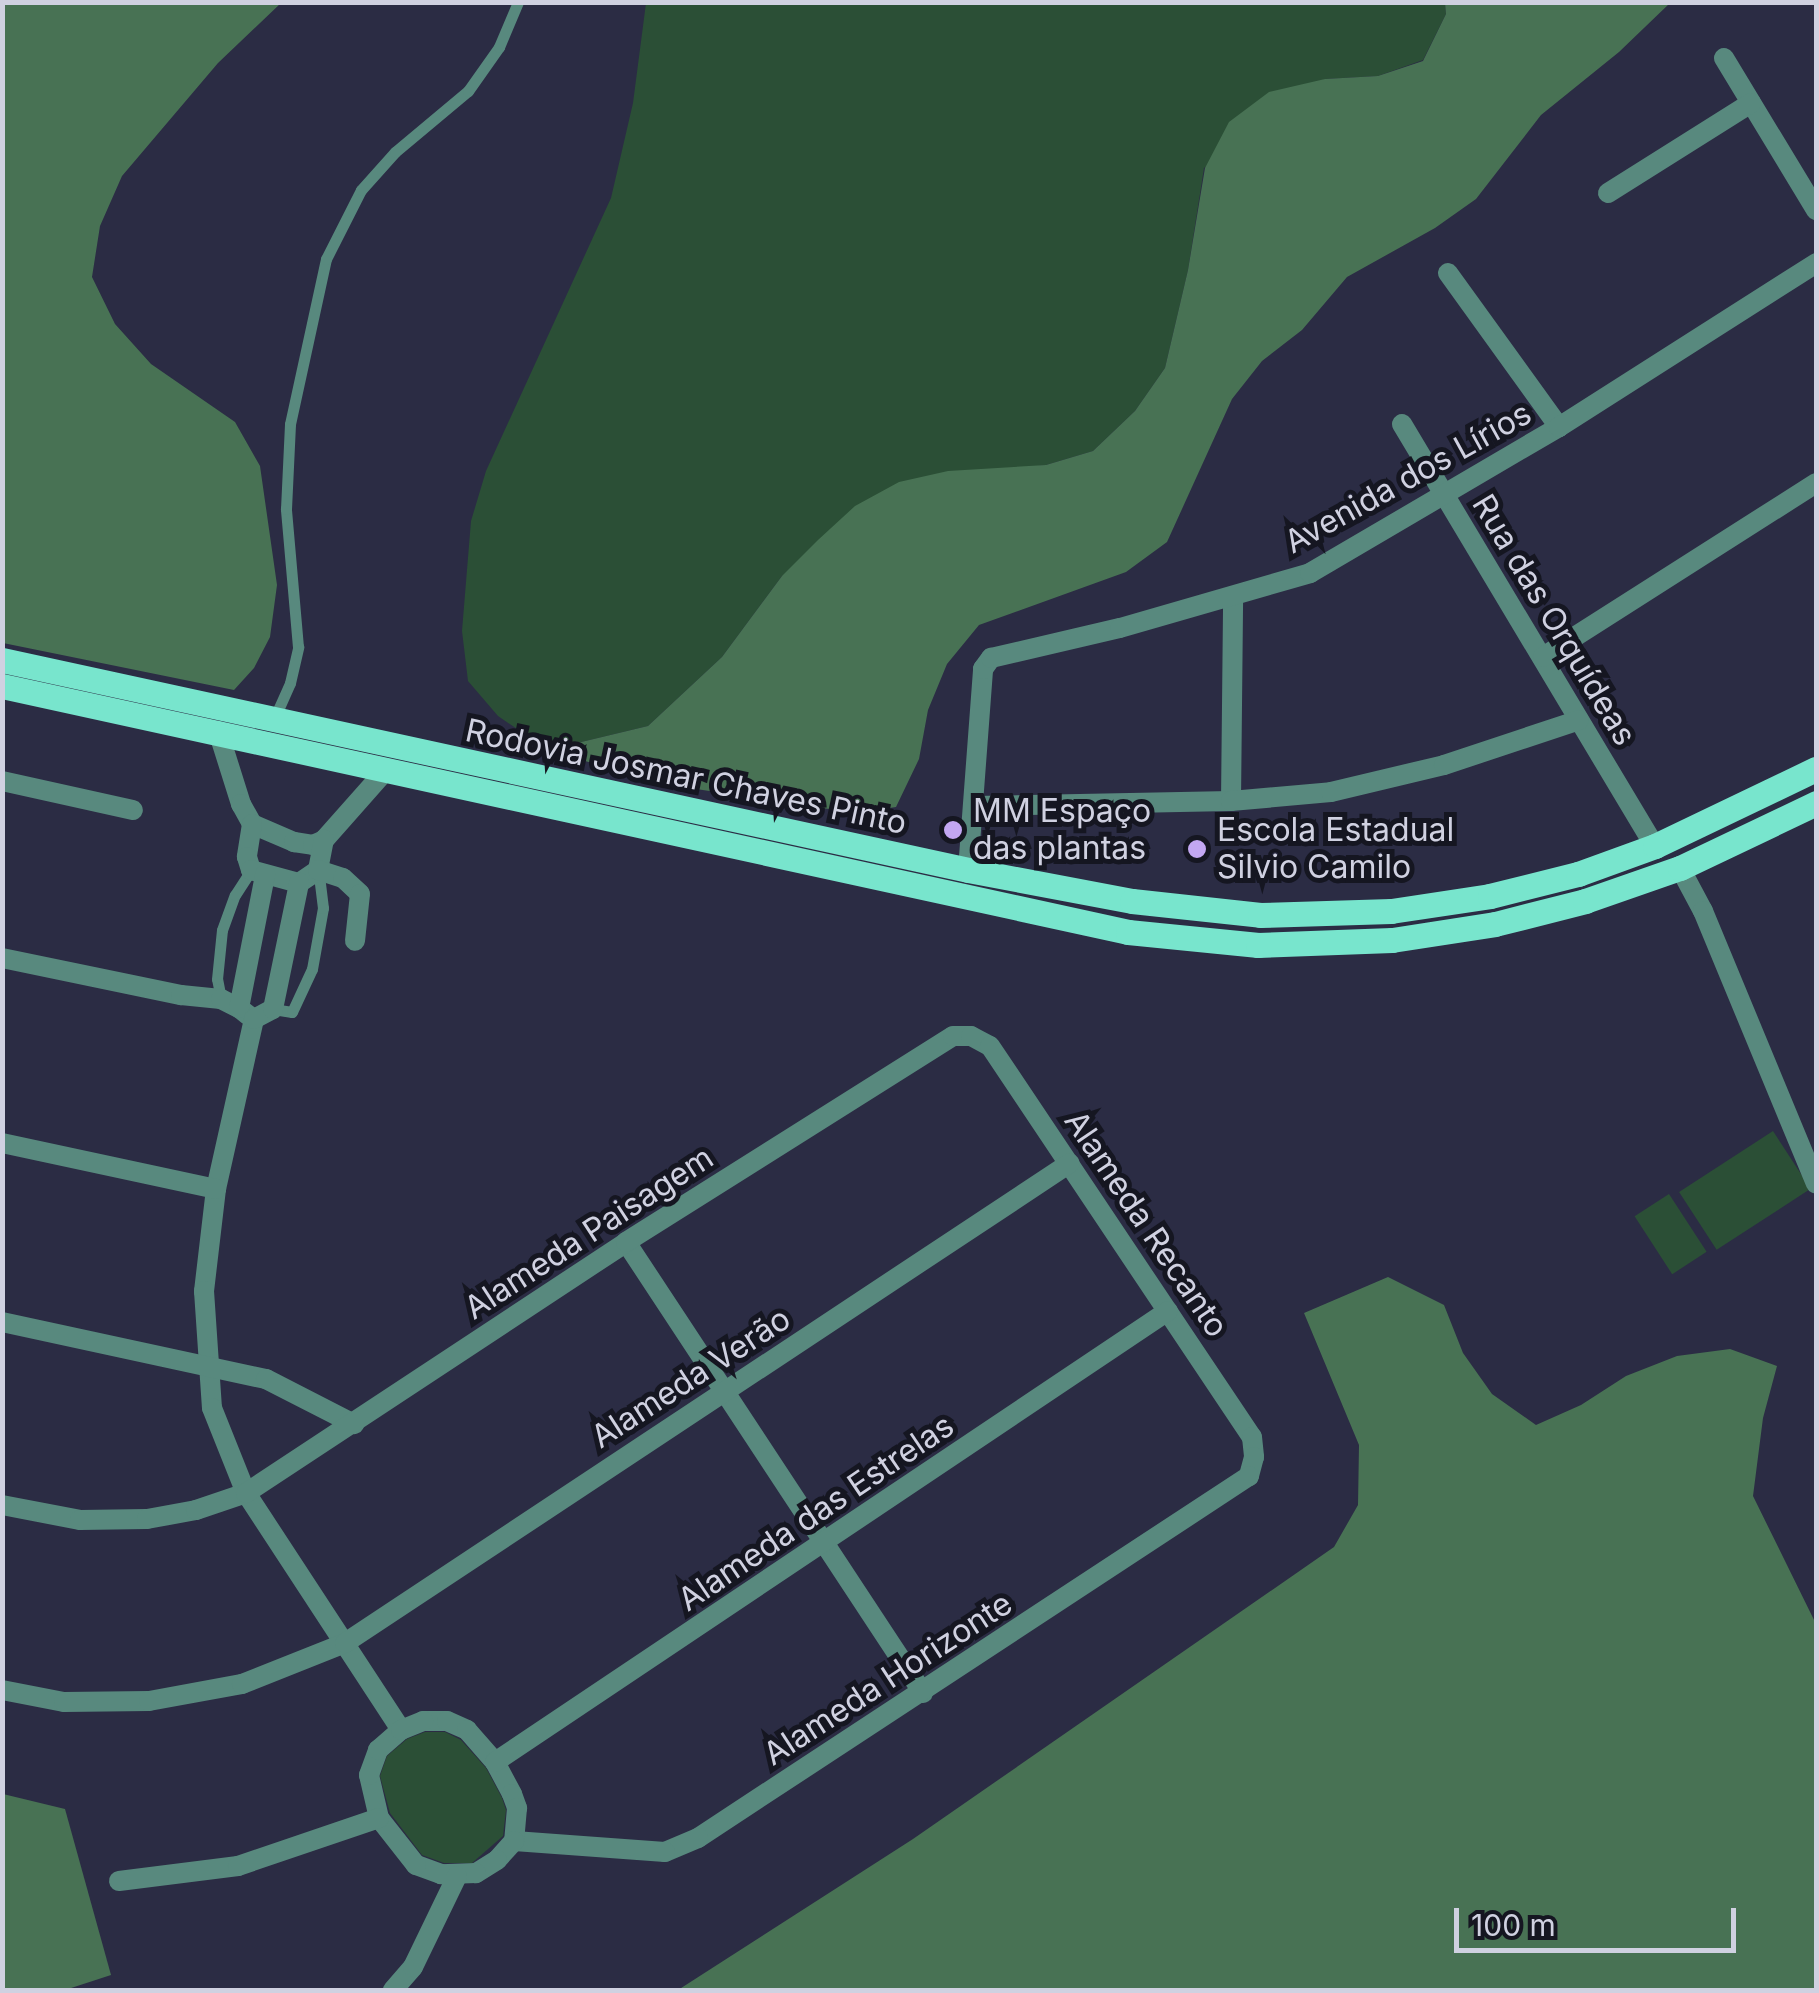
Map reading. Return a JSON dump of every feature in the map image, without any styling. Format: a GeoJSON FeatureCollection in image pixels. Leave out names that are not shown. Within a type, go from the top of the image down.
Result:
{"type":"FeatureCollection","features":[{"type":"Feature","properties":{"kind":"main road","name":"Rodovia Josmar Chaves Pinto"},"geometry":{"type":"LineString","coordinates":[[2,660],[968,870],[1132,901],[1260,915],[1391,911],[1490,896],[1578,874],[1655,846],[1816,769]]}},
{"type":"Feature","properties":{"kind":"main road","name":"Rodovia Josmar Chaves Pinto"},"geometry":{"type":"LineString","coordinates":[[2,686],[1128,932],[1258,944],[1392,940],[1495,924],[1585,901],[1680,868],[1816,803]]}},
{"type":"Feature","properties":{"kind":"main road"},"geometry":{"type":"LineString","coordinates":[[836,871],[842,842]]}},
{"type":"Feature","properties":{"kind":"street"},"geometry":{"type":"LineString","coordinates":[[1724,58],[1816,210]]}},
{"type":"Feature","properties":{"kind":"street"},"geometry":{"type":"LineString","coordinates":[[1608,193],[1750,104]]}},
{"type":"Feature","properties":{"kind":"street","name":"Avenida dos Lírios"},"geometry":{"type":"LineString","coordinates":[[974,806],[983,669],[991,658],[1233,596],[1310,572],[1560,427],[1816,263]]}},
{"type":"Feature","properties":{"kind":"street"},"geometry":{"type":"LineString","coordinates":[[1448,274],[1560,427]]}},
{"type":"Feature","properties":{"kind":"street","name":"Rua das Orquídeas"},"geometry":{"type":"LineString","coordinates":[[1402,424],[1655,846]]}},
{"type":"Feature","properties":{"kind":"street"},"geometry":{"type":"LineString","coordinates":[[1543,657],[1816,482]]}},
{"type":"Feature","properties":{"kind":"street"},"geometry":{"type":"LineString","coordinates":[[1231,801],[1233,596]]}},
{"type":"Feature","properties":{"kind":"street"},"geometry":{"type":"LineString","coordinates":[[968,870],[974,806],[1231,801],[1331,792],[1444,766],[1579,720]]}},
{"type":"Feature","properties":{"kind":"street"},"geometry":{"type":"LineString","coordinates":[[218,731],[241,804],[252,824],[247,857],[258,872],[299,882]]}},
{"type":"Feature","properties":{"kind":"street"},"geometry":{"type":"LineString","coordinates":[[252,824],[294,842],[313,845],[324,840],[386,770]]}},
{"type":"Feature","properties":{"kind":"street"},"geometry":{"type":"LineString","coordinates":[[2,782],[133,810]]}},
{"type":"Feature","properties":{"kind":"street"},"geometry":{"type":"LineString","coordinates":[[247,1009],[299,882],[318,870],[324,840]]}},
{"type":"Feature","properties":{"kind":"street"},"geometry":{"type":"LineString","coordinates":[[1680,868],[1703,910],[1816,1184]]}},
{"type":"Feature","properties":{"kind":"street"},"geometry":{"type":"LineString","coordinates":[[318,870],[342,878],[360,894],[354,941]]}},
{"type":"Feature","properties":{"kind":"street"},"geometry":{"type":"LineString","coordinates":[[258,872],[247,1009],[216,1189],[204,1291],[212,1408],[246,1493],[400,1730]]}},
{"type":"Feature","properties":{"kind":"street"},"geometry":{"type":"LineString","coordinates":[[2,958],[247,1009]]}},
{"type":"Feature","properties":{"kind":"street","name":"Alameda Paisagem"},"geometry":{"type":"LineString","coordinates":[[2,1505],[80,1520],[146,1519],[196,1510],[246,1493],[626,1242],[953,1036],[971,1036]]}},
{"type":"Feature","properties":{"kind":"street","name":"Alameda Recanto"},"geometry":{"type":"LineString","coordinates":[[971,1036],[990,1046],[1070,1162],[1252,1438],[1254,1456]]}},
{"type":"Feature","properties":{"kind":"street"},"geometry":{"type":"LineString","coordinates":[[2,1142],[216,1189]]}},
{"type":"Feature","properties":{"kind":"street","name":"Alameda Verão"},"geometry":{"type":"LineString","coordinates":[[2,1690],[64,1702],[149,1701],[242,1684],[345,1643],[1070,1162]]}},
{"type":"Feature","properties":{"kind":"street"},"geometry":{"type":"LineString","coordinates":[[626,1242],[923,1693]]}},
{"type":"Feature","properties":{"kind":"street","name":"Alameda das Estrelas"},"geometry":{"type":"LineString","coordinates":[[495,1762],[1168,1312]]}},
{"type":"Feature","properties":{"kind":"street"},"geometry":{"type":"LineString","coordinates":[[2,1322],[266,1380],[354,1424]]}},
{"type":"Feature","properties":{"kind":"street","name":"Alameda Horizonte"},"geometry":{"type":"LineString","coordinates":[[514,1842],[665,1852],[698,1838],[1248,1476],[1254,1456]]}},
{"type":"Feature","properties":{"kind":"street"},"geometry":{"type":"LineString","coordinates":[[422,1721],[447,1721],[467,1730],[495,1762],[517,1808],[514,1842],[498,1860],[476,1873],[457,1876],[416,1865],[380,1818],[369,1775],[378,1750],[400,1730],[422,1721]]}},
{"type":"Feature","properties":{"kind":"street"},"geometry":{"type":"LineString","coordinates":[[119,1880],[238,1866],[380,1818]]}},
{"type":"Feature","properties":{"kind":"street"},"geometry":{"type":"LineString","coordinates":[[393,1990],[413,1967],[457,1876]]}},
{"type":"Feature","properties":{"kind":"lane"},"geometry":{"type":"LineString","coordinates":[[274,719],[290,683],[298,648],[286,509],[290,424],[326,259],[362,190],[394,152],[468,91],[499,47],[518,2]]}},
{"type":"Feature","properties":{"kind":"lane"},"geometry":{"type":"LineString","coordinates":[[258,872],[235,894],[222,930],[217,979],[247,1009],[292,1012],[312,969],[323,908],[318,870]]}},
{"type":"Feature","properties":{"kind":"green space"},"geometry":{"type":"Polygon","coordinates":[[[2,3],[281,3],[218,63],[122,176],[100,226],[92,277],[115,324],[151,364],[235,422],[260,466],[277,585],[270,637],[254,668],[234,690],[3,643],[2,3]]]}},
{"type":"Feature","properties":{"kind":"green space"},"geometry":{"type":"Polygon","coordinates":[[[646,3],[1445,3],[1446,14],[1423,60],[1378,76],[1325,79],[1204,168],[1188,270],[1165,368],[1135,411],[1093,451],[1046,465],[998,471],[782,576],[722,657],[648,726],[548,750],[498,716],[468,681],[462,631],[471,521],[486,471],[611,198],[633,103],[646,3]]]}},
{"type":"Feature","properties":{"kind":"green space"},"geometry":{"type":"Polygon","coordinates":[[[1445,3],[1670,3],[1619,52],[1541,115],[1476,199],[1435,228],[1347,277],[1302,330],[1262,361],[1232,399],[1167,542],[1126,572],[979,625],[947,664],[928,710],[919,759],[896,807],[856,813],[663,784],[548,750],[648,726],[722,657],[782,576],[855,506],[899,482],[948,471],[1046,465],[1093,451],[1135,411],[1165,368],[1188,270],[1205,168],[1229,122],[1269,92],[1325,79],[1378,76],[1423,61],[1446,14],[1445,3]]]}},
{"type":"Feature","properties":{"kind":"green space"},"geometry":{"type":"Polygon","coordinates":[[[1773,1131],[1811,1189],[1717,1250],[1679,1192],[1773,1131]]]}},
{"type":"Feature","properties":{"kind":"green space"},"geometry":{"type":"Polygon","coordinates":[[[1669,1194],[1707,1252],[1672,1274],[1635,1216],[1669,1194]]]}},
{"type":"Feature","properties":{"kind":"green space"},"geometry":{"type":"Polygon","coordinates":[[[1388,1277],[1444,1305],[1463,1353],[1492,1394],[1536,1425],[1581,1405],[1626,1376],[1677,1356],[1730,1349],[1777,1366],[1763,1418],[1753,1496],[1816,1624],[1816,1990],[678,1990],[913,1839],[1334,1547],[1358,1505],[1359,1445],[1304,1313],[1388,1277]]]}},
{"type":"Feature","properties":{"kind":"green space"},"geometry":{"type":"Polygon","coordinates":[[[425,1732],[445,1732],[461,1740],[486,1768],[502,1798],[506,1810],[503,1836],[472,1863],[444,1863],[422,1855],[390,1813],[380,1776],[387,1756],[407,1739],[425,1732]]]}},
{"type":"Feature","properties":{"kind":"green space"},"geometry":{"type":"Polygon","coordinates":[[[3,1794],[65,1809],[111,1975],[65,1990],[3,1990],[3,1794]]]}},
{"type":"Feature","properties":{"kind":"place","name":"MM Espaço das plantas"},"geometry":{"type":"Point","coordinates":[953,830]}},
{"type":"Feature","properties":{"kind":"place","name":"Escola Estadual Silvio Camilo"},"geometry":{"type":"Point","coordinates":[1197,849]}}]}
